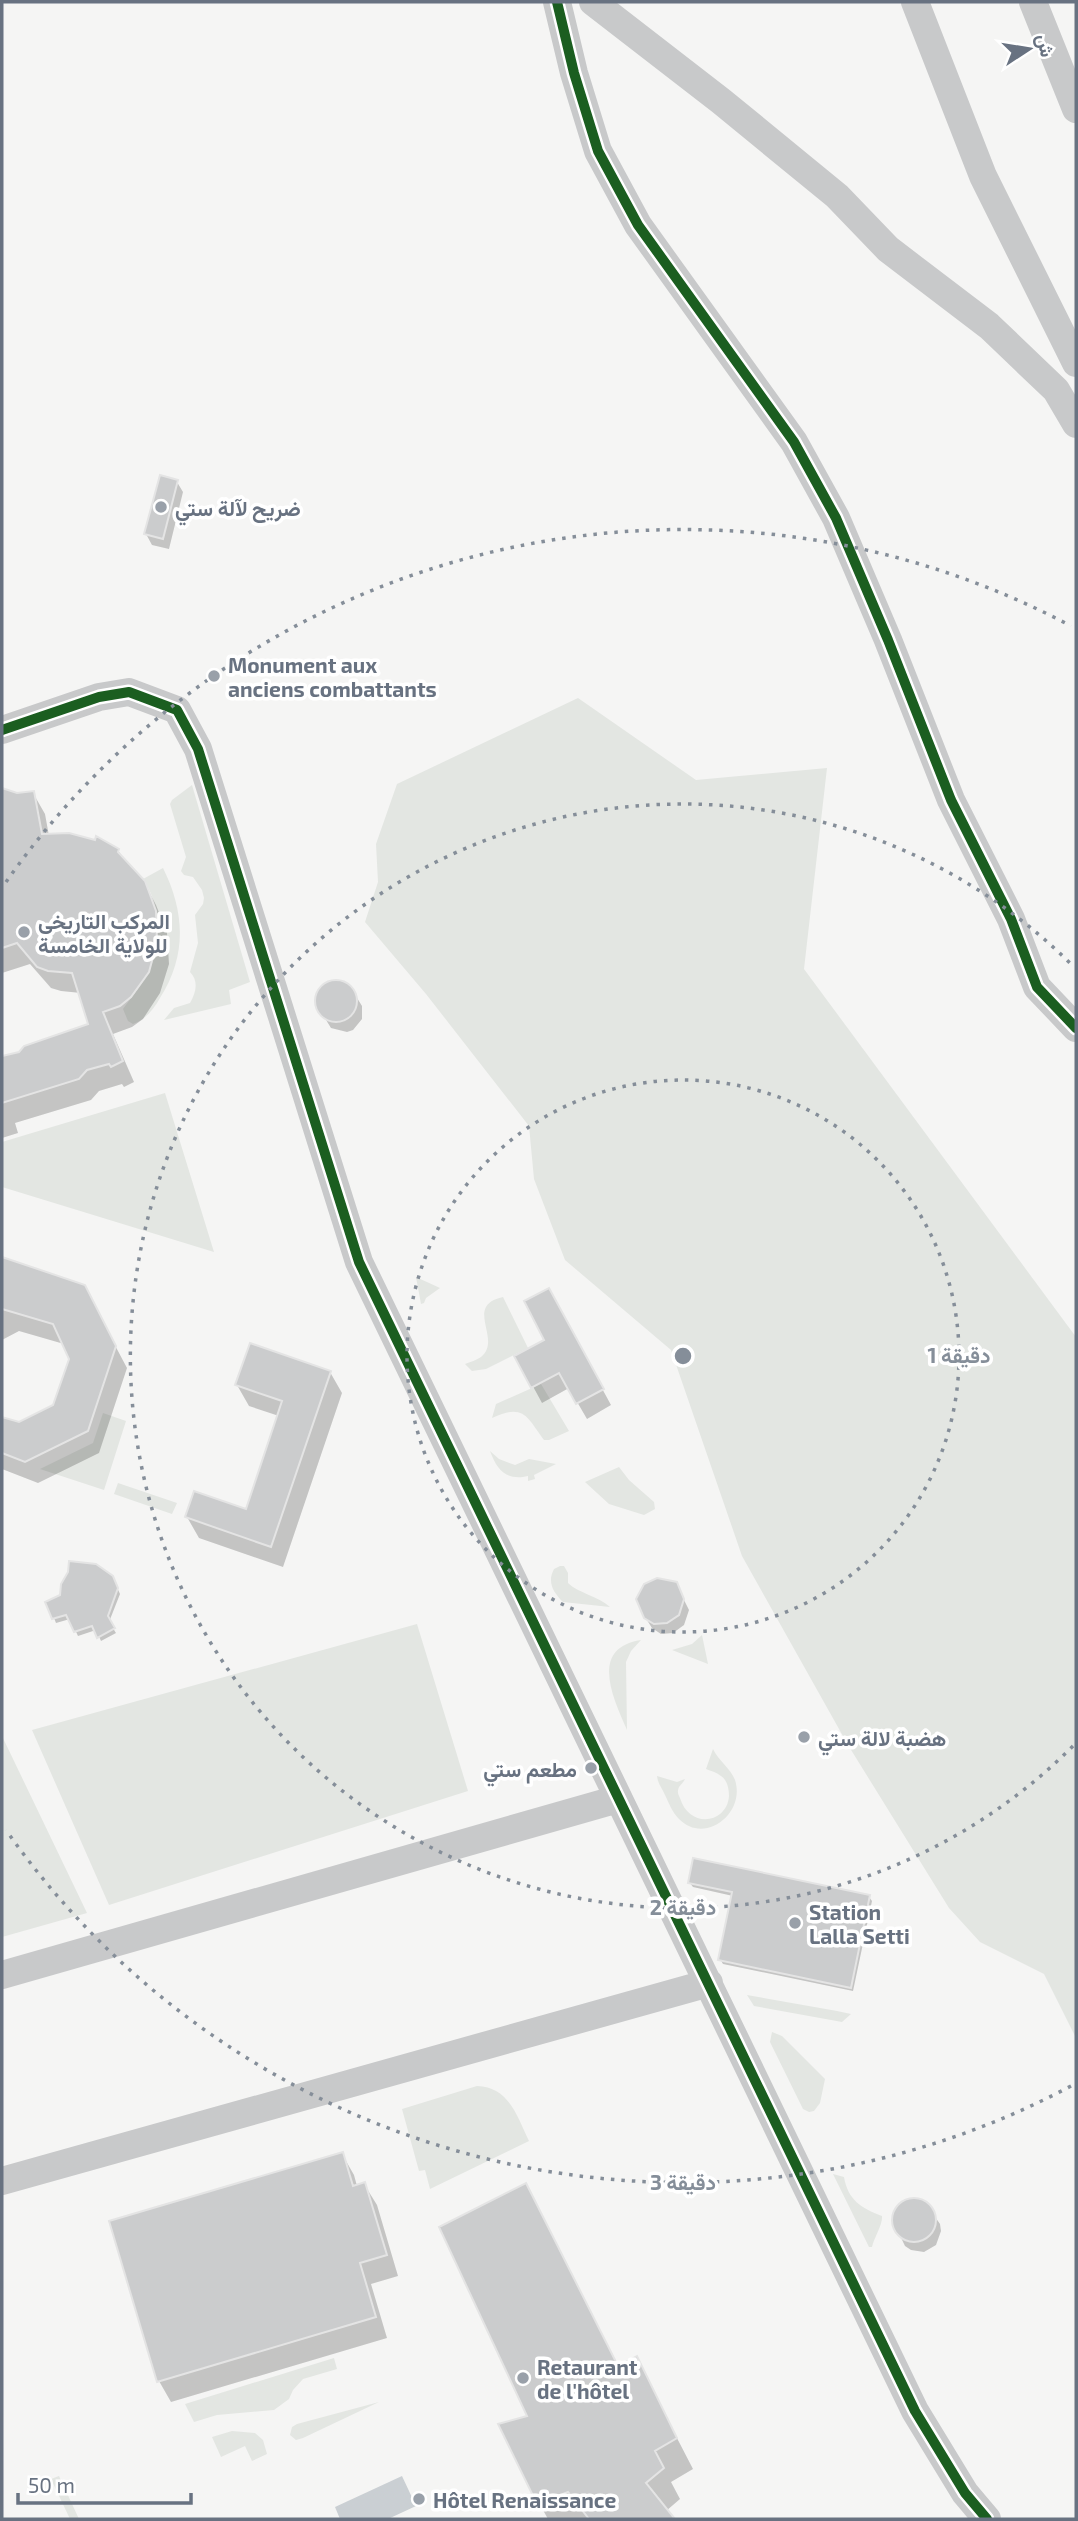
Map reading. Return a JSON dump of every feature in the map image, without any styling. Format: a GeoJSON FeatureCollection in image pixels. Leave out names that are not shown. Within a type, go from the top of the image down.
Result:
{"type":"FeatureCollection","features":[{"type":"Feature","properties":{"kind":"street"},"geometry":{"type":"LineString","coordinates":[[557,2],[574,73],[598,150],[638,225],[794,442],[836,518],[951,800],[1011,919],[1037,987],[1076,1028]]}},
{"type":"Feature","properties":{"kind":"street"},"geometry":{"type":"LineString","coordinates":[[593,2],[721,101],[837,196],[888,249],[1066,381],[1076,424]]}},
{"type":"Feature","properties":{"kind":"street"},"geometry":{"type":"LineString","coordinates":[[915,2],[983,176],[1076,363]]}},
{"type":"Feature","properties":{"kind":"street"},"geometry":{"type":"LineString","coordinates":[[1033,2],[1076,109]]}},
{"type":"Feature","properties":{"kind":"street"},"geometry":{"type":"LineString","coordinates":[[2,730],[99,697],[129,692],[177,710],[198,749],[324,1159],[359,1262],[915,2411],[965,2493],[987,2519]]}},
{"type":"Feature","properties":{"kind":"street"},"geometry":{"type":"LineString","coordinates":[[2,1975],[618,1799]]}},
{"type":"Feature","properties":{"kind":"street"},"geometry":{"type":"LineString","coordinates":[[2,2182],[709,1983]]}},
{"type":"Feature","properties":{"kind":"shaded area"},"geometry":{"type":"Polygon","coordinates":[[[578,698],[696,780],[827,768],[804,969],[1076,1337],[1076,2038],[1044,1974],[980,1942],[949,1908],[848,1745],[742,1556],[671,1350],[565,1260],[534,1179],[529,1126],[426,994],[365,922],[378,882],[376,844],[397,784],[578,698]]]}},
{"type":"Feature","properties":{"kind":"shaded area"},"geometry":{"type":"Polygon","coordinates":[[[192,785],[250,982],[229,990],[231,1004],[164,1020],[174,1008],[190,1003],[196,987],[190,972],[198,943],[195,915],[204,898],[193,877],[184,875],[181,871],[186,857],[170,804],[192,785]]]}},
{"type":"Feature","properties":{"kind":"shaded area"},"geometry":{"type":"Polygon","coordinates":[[[163,868],[176,901],[179,950],[169,982],[158,1002],[145,1017],[133,1024],[128,1021],[123,1009],[148,973],[153,962],[157,938],[153,900],[143,879],[163,868]]]}},
{"type":"Feature","properties":{"kind":"shaded area"},"geometry":{"type":"Polygon","coordinates":[[[165,1093],[214,1252],[2,1187],[2,1142],[165,1093]]]}},
{"type":"Feature","properties":{"kind":"shaded area"},"geometry":{"type":"Polygon","coordinates":[[[416,1277],[440,1288],[421,1304],[416,1277]]]}},
{"type":"Feature","properties":{"kind":"shaded area"},"geometry":{"type":"Polygon","coordinates":[[[503,1297],[528,1348],[486,1369],[472,1371],[465,1364],[481,1357],[487,1350],[484,1315],[486,1308],[491,1301],[503,1297]]]}},
{"type":"Feature","properties":{"kind":"shaded area"},"geometry":{"type":"Polygon","coordinates":[[[541,1384],[569,1431],[544,1440],[529,1419],[518,1412],[492,1418],[496,1404],[541,1384]]]}},
{"type":"Feature","properties":{"kind":"shaded area"},"geometry":{"type":"Polygon","coordinates":[[[103,1413],[126,1421],[104,1490],[40,1469],[93,1443],[103,1413]]]}},
{"type":"Feature","properties":{"kind":"shaded area"},"geometry":{"type":"Polygon","coordinates":[[[490,1451],[499,1459],[515,1465],[529,1459],[556,1464],[528,1481],[528,1476],[514,1477],[499,1469],[490,1451]]]}},
{"type":"Feature","properties":{"kind":"shaded area"},"geometry":{"type":"Polygon","coordinates":[[[619,1467],[629,1480],[654,1502],[655,1509],[644,1515],[609,1504],[585,1482],[619,1467]]]}},
{"type":"Feature","properties":{"kind":"shaded area"},"geometry":{"type":"Polygon","coordinates":[[[118,1483],[177,1503],[172,1514],[114,1494],[118,1483]]]}},
{"type":"Feature","properties":{"kind":"shaded area"},"geometry":{"type":"Polygon","coordinates":[[[564,1566],[568,1573],[568,1583],[610,1607],[563,1602],[551,1583],[554,1569],[564,1566]]]}},
{"type":"Feature","properties":{"kind":"shaded area"},"geometry":{"type":"Polygon","coordinates":[[[417,1624],[468,1791],[109,1905],[32,1730],[417,1624]]]}},
{"type":"Feature","properties":{"kind":"shaded area"},"geometry":{"type":"Polygon","coordinates":[[[702,1635],[708,1664],[672,1650],[692,1644],[702,1635]]]}},
{"type":"Feature","properties":{"kind":"shaded area"},"geometry":{"type":"Polygon","coordinates":[[[641,1640],[626,1662],[627,1730],[612,1690],[610,1664],[615,1653],[625,1645],[641,1640]]]}},
{"type":"Feature","properties":{"kind":"shaded area"},"geometry":{"type":"Polygon","coordinates":[[[2,1736],[87,1913],[2,1937],[2,1736]]]}},
{"type":"Feature","properties":{"kind":"shaded area"},"geometry":{"type":"Polygon","coordinates":[[[713,1749],[731,1772],[737,1793],[729,1814],[711,1827],[700,1829],[689,1826],[674,1813],[657,1776],[677,1782],[685,1779],[678,1792],[685,1808],[691,1815],[699,1818],[715,1817],[727,1805],[729,1796],[725,1780],[706,1769],[713,1749]]]}},
{"type":"Feature","properties":{"kind":"shaded area"},"geometry":{"type":"Polygon","coordinates":[[[747,1995],[851,2014],[842,2022],[754,2006],[747,1995]]]}},
{"type":"Feature","properties":{"kind":"shaded area"},"geometry":{"type":"Polygon","coordinates":[[[772,2032],[782,2036],[825,2079],[820,2103],[814,2111],[803,2109],[770,2042],[772,2032]]]}},
{"type":"Feature","properties":{"kind":"shaded area"},"geometry":{"type":"Polygon","coordinates":[[[477,2086],[488,2088],[504,2097],[516,2113],[529,2141],[430,2189],[425,2170],[419,2171],[402,2109],[477,2086]]]}},
{"type":"Feature","properties":{"kind":"shaded area"},"geometry":{"type":"Polygon","coordinates":[[[833,2174],[844,2177],[849,2192],[857,2202],[882,2216],[872,2247],[869,2247],[833,2174]]]}},
{"type":"Feature","properties":{"kind":"shaded area"},"geometry":{"type":"Polygon","coordinates":[[[334,2358],[337,2369],[303,2379],[289,2399],[274,2410],[217,2415],[194,2422],[185,2404],[334,2358]]]}},
{"type":"Feature","properties":{"kind":"shaded area"},"geometry":{"type":"Polygon","coordinates":[[[379,2402],[303,2438],[296,2440],[290,2435],[292,2427],[297,2424],[379,2402]]]}},
{"type":"Feature","properties":{"kind":"shaded area"},"geometry":{"type":"Polygon","coordinates":[[[232,2431],[255,2433],[263,2440],[267,2454],[252,2461],[245,2446],[221,2457],[212,2437],[232,2431]]]}},
{"type":"Feature","properties":{"kind":"shaded area"},"geometry":{"type":"Polygon","coordinates":[[[59,2476],[79,2519],[70,2519],[51,2479],[59,2476]]]}},
{"type":"Feature","properties":{"kind":"shaded area"},"geometry":{"type":"Polygon","coordinates":[[[402,2476],[416,2506],[388,2519],[340,2519],[335,2507],[402,2476]]]}},
{"type":"Feature","properties":{"kind":"building","name":"ضريح لآلة ستي"},"geometry":{"type":"Polygon","coordinates":[[[160,475],[178,480],[163,539],[144,534],[160,475]]]}},
{"type":"Feature","properties":{"kind":"building"},"geometry":{"type":"Polygon","coordinates":[[[2,788],[17,793],[34,791],[42,834],[69,833],[95,840],[96,836],[119,849],[118,852],[145,881],[156,911],[157,942],[149,972],[131,997],[120,1006],[103,1012],[123,1061],[111,1067],[109,1064],[87,1070],[79,1079],[2,1103],[2,1056],[19,1052],[24,1046],[88,1024],[72,973],[37,967],[17,943],[2,948],[2,788]]]}},
{"type":"Feature","properties":{"kind":"building"},"geometry":{"type":"Polygon","coordinates":[[[336,980],[351,986],[357,1001],[351,1016],[336,1022],[321,1016],[315,1001],[321,986],[336,980]]]}},
{"type":"Feature","properties":{"kind":"building"},"geometry":{"type":"Polygon","coordinates":[[[2,1257],[85,1285],[116,1346],[88,1431],[25,1462],[2,1453],[2,1417],[19,1422],[53,1405],[69,1359],[53,1324],[2,1309],[2,1257]]]}},
{"type":"Feature","properties":{"kind":"building"},"geometry":{"type":"Polygon","coordinates":[[[549,1288],[604,1389],[576,1404],[559,1373],[531,1388],[514,1356],[544,1340],[524,1301],[549,1288]]]}},
{"type":"Feature","properties":{"kind":"building"},"geometry":{"type":"Polygon","coordinates":[[[250,1343],[331,1371],[271,1547],[185,1517],[194,1491],[246,1509],[282,1401],[235,1385],[250,1343]]]}},
{"type":"Feature","properties":{"kind":"building"},"geometry":{"type":"Polygon","coordinates":[[[69,1561],[96,1564],[113,1576],[118,1588],[108,1616],[115,1628],[97,1638],[92,1626],[74,1632],[66,1615],[52,1619],[45,1602],[60,1595],[69,1561]]]}},
{"type":"Feature","properties":{"kind":"building"},"geometry":{"type":"Polygon","coordinates":[[[657,1578],[677,1582],[684,1599],[679,1615],[667,1623],[654,1624],[644,1618],[636,1599],[644,1584],[657,1578]]]}},
{"type":"Feature","properties":{"kind":"building","name":"Station Lalla Setti"},"geometry":{"type":"Polygon","coordinates":[[[693,1858],[870,1895],[851,1988],[718,1960],[732,1892],[688,1883],[693,1858]]]}},
{"type":"Feature","properties":{"kind":"building"},"geometry":{"type":"Polygon","coordinates":[[[343,2152],[353,2186],[365,2182],[387,2255],[360,2263],[376,2317],[157,2382],[109,2221],[343,2152]]]}},
{"type":"Feature","properties":{"kind":"building"},"geometry":{"type":"Polygon","coordinates":[[[526,2183],[618,2366],[637,2356],[677,2438],[655,2451],[664,2468],[646,2483],[675,2519],[589,2519],[568,2492],[537,2504],[498,2424],[527,2416],[439,2227],[526,2183]]]}},
{"type":"Feature","properties":{"kind":"building"},"geometry":{"type":"Polygon","coordinates":[[[914,2198],[923,2199],[930,2204],[935,2211],[935,2229],[930,2236],[923,2241],[914,2242],[905,2241],[898,2236],[893,2229],[892,2220],[893,2211],[898,2204],[905,2199],[914,2198]]]}},
{"type":"Feature","properties":{"kind":"cycle path"},"geometry":{"type":"LineString","coordinates":[[557,2],[574,73],[598,151],[638,225],[794,442],[836,518],[951,800],[1011,919],[1037,987],[1076,1028]]}},
{"type":"Feature","properties":{"kind":"cycle path"},"geometry":{"type":"LineString","coordinates":[[2,730],[99,697],[129,692],[177,710],[198,749],[359,1262],[915,2411],[965,2493],[987,2519]]}},
{"type":"Feature","properties":{"kind":"place","name":"ضريح لآلة ستي"},"geometry":{"type":"Point","coordinates":[161,507]}},
{"type":"Feature","properties":{"kind":"place","name":"Monument aux anciens combattants"},"geometry":{"type":"Point","coordinates":[214,676]}},
{"type":"Feature","properties":{"kind":"place","name":"المركب التاريخي للولاية الخامسة"},"geometry":{"type":"Point","coordinates":[24,932]}},
{"type":"Feature","properties":{"kind":"place","name":"هضبة لالة ستي"},"geometry":{"type":"Point","coordinates":[804,1737]}},
{"type":"Feature","properties":{"kind":"place","name":"مطعم ستي"},"geometry":{"type":"Point","coordinates":[591,1768]}},
{"type":"Feature","properties":{"kind":"place","name":"Station Lalla Setti"},"geometry":{"type":"Point","coordinates":[795,1923]}},
{"type":"Feature","properties":{"kind":"place","name":"Retaurant de l'hôtel"},"geometry":{"type":"Point","coordinates":[523,2378]}},
{"type":"Feature","properties":{"kind":"place","name":"Hôtel Renaissance"},"geometry":{"type":"Point","coordinates":[419,2499]}}]}
